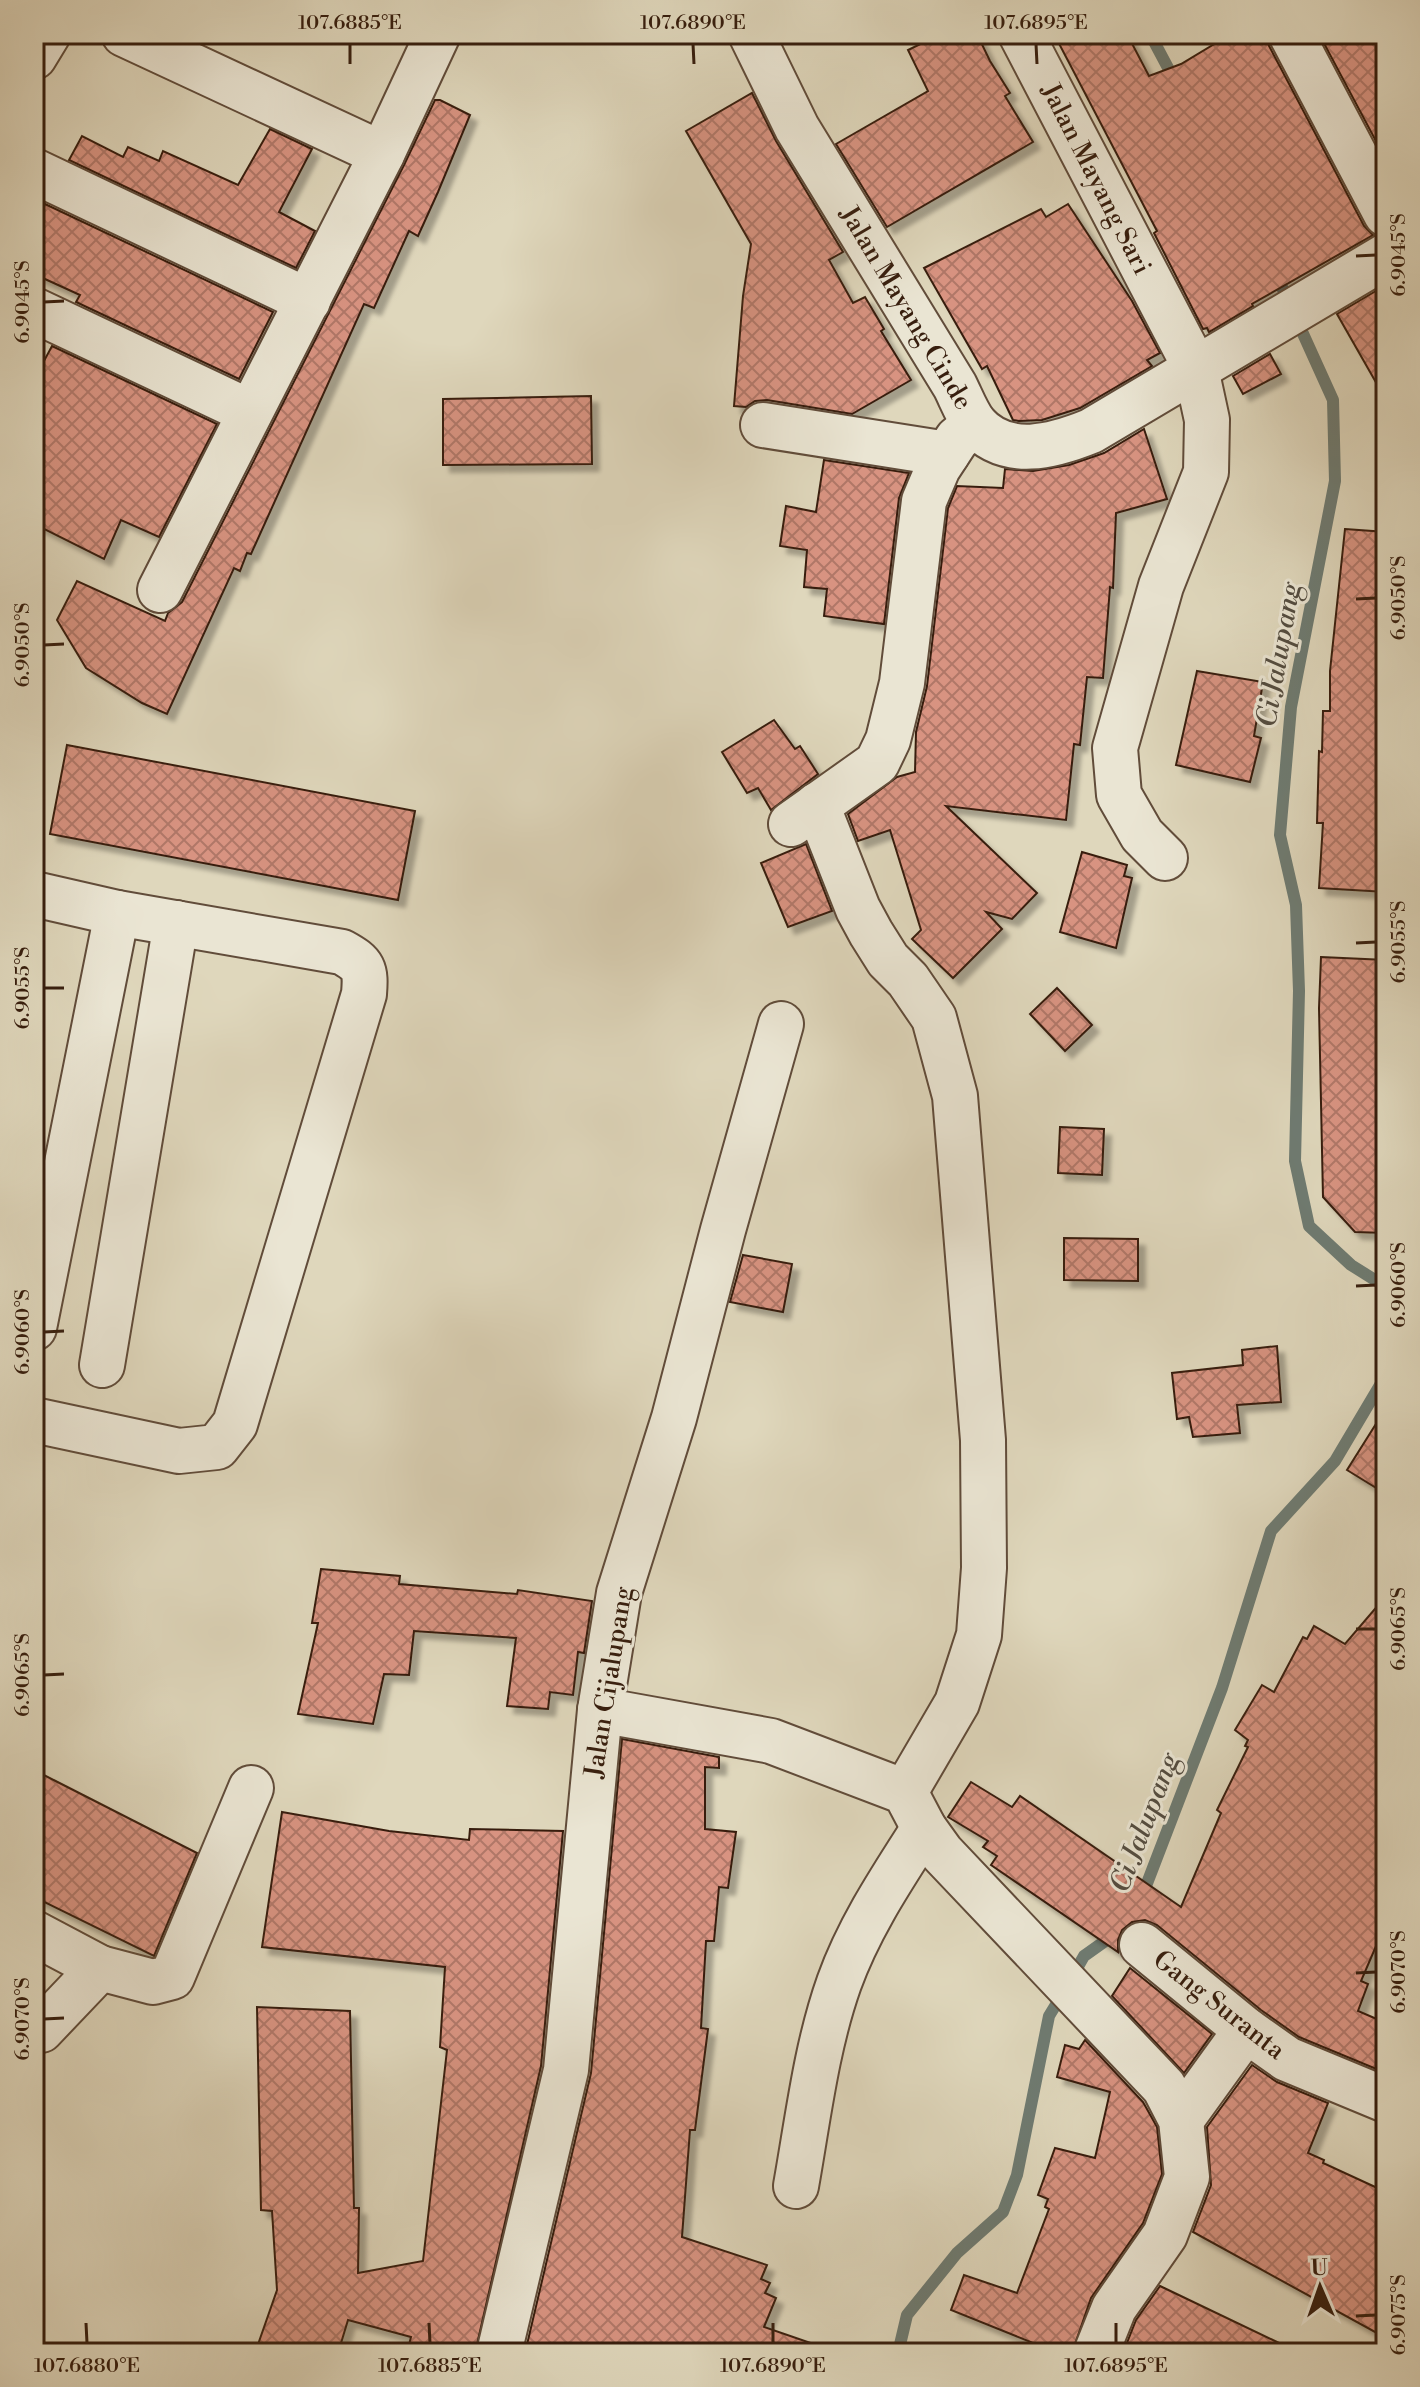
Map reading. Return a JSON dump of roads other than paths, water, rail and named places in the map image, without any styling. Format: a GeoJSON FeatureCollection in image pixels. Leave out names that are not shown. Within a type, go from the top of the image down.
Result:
{"type":"FeatureCollection","features":[{"type":"Feature","properties":{"kind":"street"},"geometry":{"type":"LineString","coordinates":[[34,57],[48,34]]}},
{"type":"Feature","properties":{"kind":"street"},"geometry":{"type":"LineString","coordinates":[[124,34],[382,154]]}},
{"type":"Feature","properties":{"kind":"street"},"geometry":{"type":"LineString","coordinates":[[160,590],[382,154],[438,34]]}},
{"type":"Feature","properties":{"kind":"street","name":"Jalan Mayang Cinde"},"geometry":{"type":"LineString","coordinates":[[751,34],[797,128],[955,386],[961,439],[994,439],[1020,447],[1058,444],[1091,431],[1386,256]]}},
{"type":"Feature","properties":{"kind":"street","name":"Jalan Mayang Sari"},"geometry":{"type":"LineString","coordinates":[[1021,34],[1196,369],[1207,420],[1206,472],[1161,586],[1115,748],[1119,795],[1142,835],[1165,858]]}},
{"type":"Feature","properties":{"kind":"street"},"geometry":{"type":"LineString","coordinates":[[1291,34],[1386,214]]}},
{"type":"Feature","properties":{"kind":"street"},"geometry":{"type":"LineString","coordinates":[[34,171],[308,301]]}},
{"type":"Feature","properties":{"kind":"street"},"geometry":{"type":"LineString","coordinates":[[34,310],[250,412]]}},
{"type":"Feature","properties":{"kind":"street"},"geometry":{"type":"LineString","coordinates":[[763,425],[961,439]]}},
{"type":"Feature","properties":{"kind":"street"},"geometry":{"type":"LineString","coordinates":[[796,2186],[822,2047],[839,1984],[957,1703],[979,1635],[984,1568],[983,1440],[955,1096],[934,1018],[908,980],[888,960],[804,815],[877,763],[888,740],[902,683],[924,501],[938,468],[961,439]]}},
{"type":"Feature","properties":{"kind":"street"},"geometry":{"type":"LineString","coordinates":[[34,894],[117,913],[342,952],[358,961],[365,976],[364,994],[235,1424],[217,1447],[179,1451],[34,1420]]}},
{"type":"Feature","properties":{"kind":"street"},"geometry":{"type":"LineString","coordinates":[[34,1328],[117,913]]}},
{"type":"Feature","properties":{"kind":"street"},"geometry":{"type":"LineString","coordinates":[[102,1365],[176,923]]}},
{"type":"Feature","properties":{"kind":"street","name":"Jalan Cijalupang"},"geometry":{"type":"LineString","coordinates":[[499,2353],[566,2070],[600,1710],[619,1593],[674,1418],[781,1024]]}},
{"type":"Feature","properties":{"kind":"street"},"geometry":{"type":"LineString","coordinates":[[70,1155],[136,1162]]}},
{"type":"Feature","properties":{"kind":"street"},"geometry":{"type":"LineString","coordinates":[[600,1710],[771,1741],[914,1810],[942,1853],[1164,2087],[1181,2120],[1187,2150],[1187,2177],[1165,2235],[1114,2308],[1096,2353]]}},
{"type":"Feature","properties":{"kind":"street"},"geometry":{"type":"LineString","coordinates":[[34,1933],[100,1968],[153,1982],[172,1977],[251,1788]]}},
{"type":"Feature","properties":{"kind":"street","name":"Gang Suranta"},"geometry":{"type":"LineString","coordinates":[[1142,1945],[1246,2030],[1287,2059],[1386,2100]]}},
{"type":"Feature","properties":{"kind":"street"},"geometry":{"type":"LineString","coordinates":[[34,2031],[41,2030],[100,1968]]}},
{"type":"Feature","properties":{"kind":"street"},"geometry":{"type":"LineString","coordinates":[[1181,2120],[1246,2030]]}},
{"type":"Feature","properties":{"kind":"waterway","name":"Ci Jalupang"},"geometry":{"type":"LineString","coordinates":[[1150,34],[1175,81]]}},
{"type":"Feature","properties":{"kind":"waterway","name":"Ci Jalupang"},"geometry":{"type":"LineString","coordinates":[[1276,274],[1333,400],[1335,481],[1291,707],[1280,835],[1296,905],[1299,991],[1295,1161],[1309,1226],[1351,1265],[1386,1287]]}},
{"type":"Feature","properties":{"kind":"waterway","name":"Ci Jalupang"},"geometry":{"type":"LineString","coordinates":[[1141,1899],[1222,1688],[1271,1531],[1335,1461],[1386,1375]]}},
{"type":"Feature","properties":{"kind":"waterway","name":"Ci Jalupang"},"geometry":{"type":"LineString","coordinates":[[1072,1977],[1084,1956],[1115,1934]]}},
{"type":"Feature","properties":{"kind":"waterway","name":"Ci Jalupang"},"geometry":{"type":"LineString","coordinates":[[898,2353],[907,2315],[957,2253],[1003,2212],[1017,2175],[1049,2016],[1063,1993]]}}]}
